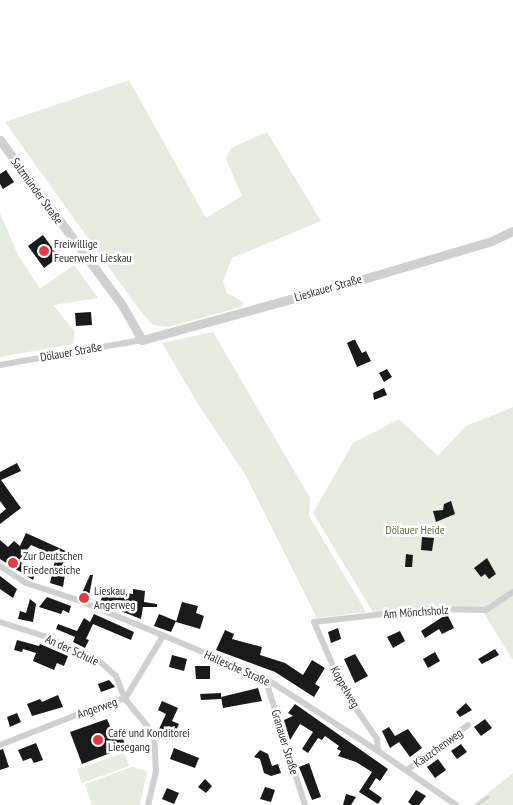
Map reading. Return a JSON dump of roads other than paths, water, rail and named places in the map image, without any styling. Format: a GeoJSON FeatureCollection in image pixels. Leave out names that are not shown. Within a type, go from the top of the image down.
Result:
{"type":"FeatureCollection","features":[{"type":"Feature","properties":{"kind":"street","name":"Salzmünder Straße"},"geometry":{"type":"LineString","coordinates":[[0,140],[122,304],[142,340]]}},
{"type":"Feature","properties":{"kind":"street","name":"Lieskauer Straße"},"geometry":{"type":"LineString","coordinates":[[142,340],[489,242],[513,231]]}},
{"type":"Feature","properties":{"kind":"street","name":"Dölauer Straße"},"geometry":{"type":"LineString","coordinates":[[0,365],[142,340]]}},
{"type":"Feature","properties":{"kind":"street","name":"Hallesche Straße"},"geometry":{"type":"LineString","coordinates":[[0,566],[26,584],[83,602],[265,678],[407,770],[456,805]]}},
{"type":"Feature","properties":{"kind":"street","name":"Am Mönchsholz"},"geometry":{"type":"LineString","coordinates":[[314,622],[427,609],[486,610],[513,592]]}},
{"type":"Feature","properties":{"kind":"street","name":"An der Schule"},"geometry":{"type":"LineString","coordinates":[[0,622],[44,636],[97,659],[116,676],[125,699],[154,734],[156,771],[148,805]]}},
{"type":"Feature","properties":{"kind":"street","name":"Koppelweg"},"geometry":{"type":"LineString","coordinates":[[314,622],[344,691],[377,739],[378,751]]}},
{"type":"Feature","properties":{"kind":"street","name":"Angerweg"},"geometry":{"type":"LineString","coordinates":[[0,745],[114,700],[125,699],[163,636]]}},
{"type":"Feature","properties":{"kind":"street","name":"Granauer Straße"},"geometry":{"type":"LineString","coordinates":[[265,678],[305,805]]}},
{"type":"Feature","properties":{"kind":"street","name":"Käuzchenweg"},"geometry":{"type":"LineString","coordinates":[[407,770],[468,726]]}},
{"type":"Feature","properties":{"kind":"lane"},"geometry":{"type":"LineString","coordinates":[[476,805],[487,797]]}},
{"type":"Feature","properties":{"kind":"place","name":"Freiwillige Feuerwehr Lieskau"},"geometry":{"type":"Point","coordinates":[44,251]}},
{"type":"Feature","properties":{"kind":"place","name":"Zur Deutschen Friedenseiche"},"geometry":{"type":"Point","coordinates":[13,563]}},
{"type":"Feature","properties":{"kind":"place","name":"Lieskau, Angerweg"},"geometry":{"type":"Point","coordinates":[84,598]}},
{"type":"Feature","properties":{"kind":"place","name":"Café und Konditorei Liesegang"},"geometry":{"type":"Point","coordinates":[98,740]}},
{"type":"Feature","properties":{"kind":"park label","name":"Dölauer Heide"},"geometry":{"type":"Point","coordinates":[415,530]}}]}
